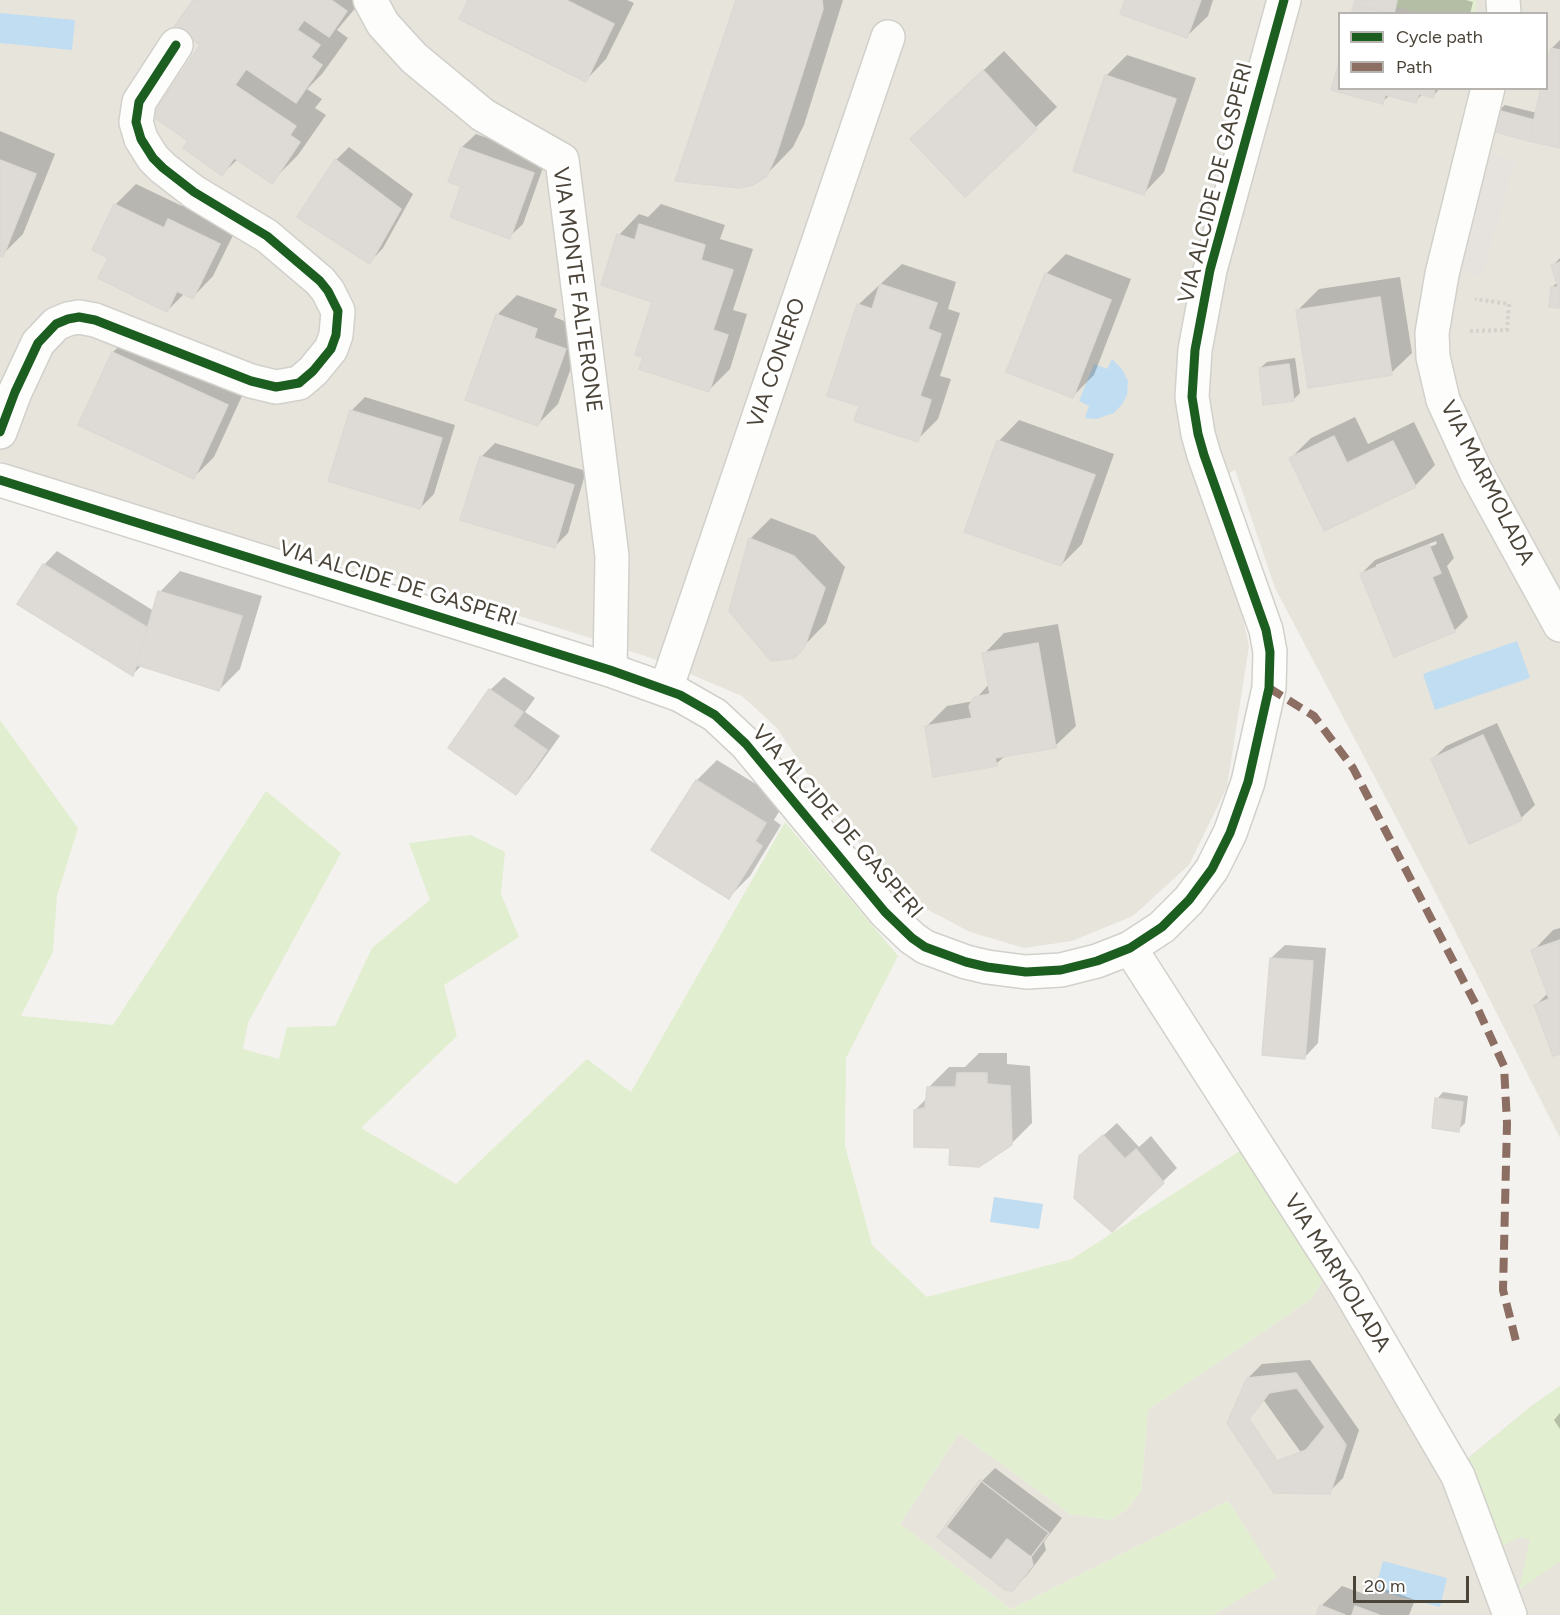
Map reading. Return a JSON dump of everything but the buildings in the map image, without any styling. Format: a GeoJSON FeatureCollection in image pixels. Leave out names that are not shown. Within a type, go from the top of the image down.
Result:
{"type":"FeatureCollection","features":[{"type":"Feature","properties":{"kind":"street","name":"VIA MONTE FALTERONE"},"geometry":{"type":"LineString","coordinates":[[370,0],[383,24],[414,58],[483,116],[562,159],[612,556],[610,670]]}},
{"type":"Feature","properties":{"kind":"street","name":"VIA ALCIDE DE GASPERI"},"geometry":{"type":"LineString","coordinates":[[0,480],[666,689],[703,706],[731,729],[746,744],[885,912],[912,938],[926,947],[966,962],[1026,972],[1061,970],[1097,962],[1130,948],[1162,927],[1201,886],[1221,853],[1248,782],[1269,688],[1270,652],[1266,630],[1204,454],[1194,416],[1192,389],[1195,350],[1210,270],[1284,0]]}},
{"type":"Feature","properties":{"kind":"street","name":"VIA CONERO"},"geometry":{"type":"LineString","coordinates":[[666,689],[888,38]]}},
{"type":"Feature","properties":{"kind":"street"},"geometry":{"type":"LineString","coordinates":[[0,432],[15,392],[38,343],[56,324],[68,319],[80,316],[95,320],[251,381],[276,387],[299,383],[332,349],[338,311],[320,281],[267,236],[194,192],[163,168],[153,158],[141,139],[136,122],[139,102],[176,45]]}},
{"type":"Feature","properties":{"kind":"street","name":"VIA MARMOLADA"},"geometry":{"type":"LineString","coordinates":[[1488,90],[1442,274],[1432,333],[1433,357],[1443,400],[1476,472],[1560,626]]}},
{"type":"Feature","properties":{"kind":"street","name":"VIA MARMOLADA"},"geometry":{"type":"LineString","coordinates":[[1130,948],[1347,1286],[1458,1476],[1510,1615]]}},
{"type":"Feature","properties":{"kind":"path"},"geometry":{"type":"LineString","coordinates":[[1467,298],[1509,304],[1507,330],[1467,331]]}},
{"type":"Feature","properties":{"kind":"shaded area"},"geometry":{"type":"Polygon","coordinates":[[[0,0],[1560,0],[1560,1138],[1427,876],[1275,588],[1235,470],[1198,490],[1236,587],[1249,646],[1227,787],[1189,865],[1133,916],[1072,941],[1024,948],[970,932],[928,910],[859,843],[825,800],[777,728],[742,696],[654,659],[584,636],[442,592],[317,559],[103,497],[0,461],[0,0]]]}},
{"type":"Feature","properties":{"kind":"shaded area"},"geometry":{"type":"Polygon","coordinates":[[[1486,153],[1515,161],[1482,276],[1454,271],[1486,153]]]}},
{"type":"Feature","properties":{"kind":"shaded area"},"geometry":{"type":"Polygon","coordinates":[[[1330,1269],[1463,1462],[1530,1407],[1560,1386],[1560,1615],[1213,1615],[1276,1577],[1228,1501],[1011,1609],[900,1524],[959,1433],[1070,1514],[1111,1520],[1126,1510],[1141,1491],[1148,1410],[1311,1299],[1330,1269]]]}},
{"type":"Feature","properties":{"kind":"green space"},"geometry":{"type":"Polygon","coordinates":[[[1397,0],[1476,0],[1475,12],[1416,12],[1396,7],[1397,0]]]}},
{"type":"Feature","properties":{"kind":"green space"},"geometry":{"type":"Polygon","coordinates":[[[0,720],[78,828],[57,896],[53,952],[21,1016],[113,1025],[266,791],[341,853],[248,1023],[243,1049],[279,1059],[287,1027],[335,1026],[372,948],[430,900],[409,843],[471,835],[505,852],[501,894],[519,937],[444,985],[457,1036],[361,1128],[456,1184],[587,1059],[631,1092],[785,822],[898,956],[846,1058],[845,1146],[872,1245],[927,1297],[1072,1259],[1249,1145],[1330,1269],[1311,1299],[1148,1410],[1141,1491],[1126,1510],[1111,1520],[1070,1514],[959,1433],[900,1524],[1011,1609],[1228,1501],[1277,1577],[1213,1615],[0,1615],[0,720]]]}},
{"type":"Feature","properties":{"kind":"green space"},"geometry":{"type":"Polygon","coordinates":[[[1560,1386],[1560,1561],[1519,1590],[1530,1540],[1520,1537],[1498,1548],[1464,1462],[1530,1407],[1560,1386]]]}},
{"type":"Feature","properties":{"kind":"water"},"geometry":{"type":"Polygon","coordinates":[[[0,13],[75,20],[72,50],[0,43],[0,13]]]}},
{"type":"Feature","properties":{"kind":"water"},"geometry":{"type":"Polygon","coordinates":[[[1112,359],[1122,369],[1128,381],[1127,395],[1114,413],[1096,419],[1085,418],[1089,406],[1079,401],[1094,364],[1107,369],[1112,359]]]}},
{"type":"Feature","properties":{"kind":"water"},"geometry":{"type":"Polygon","coordinates":[[[1517,641],[1530,678],[1435,710],[1423,674],[1517,641]]]}},
{"type":"Feature","properties":{"kind":"water"},"geometry":{"type":"Polygon","coordinates":[[[994,1197],[1043,1204],[1039,1229],[990,1222],[994,1197]]]}},
{"type":"Feature","properties":{"kind":"water"},"geometry":{"type":"Polygon","coordinates":[[[1383,1561],[1447,1578],[1440,1607],[1375,1590],[1383,1561]]]}},
{"type":"Feature","properties":{"kind":"marked path"},"geometry":{"type":"LineString","coordinates":[[1269,688],[1314,716],[1353,768],[1476,1005],[1504,1066],[1507,1123],[1503,1290],[1517,1345]]}},
{"type":"Feature","properties":{"kind":"cycle path"},"geometry":{"type":"LineString","coordinates":[[0,480],[610,670],[680,695],[715,715],[746,744],[885,912],[925,947],[966,962],[1026,972],[1061,970],[1097,961],[1130,948],[1162,927],[1189,900],[1212,869],[1230,833],[1248,782],[1269,688],[1270,652],[1266,630],[1204,455],[1192,397],[1195,350],[1210,270],[1284,0]]}},
{"type":"Feature","properties":{"kind":"cycle path"},"geometry":{"type":"LineString","coordinates":[[0,432],[15,392],[38,343],[56,324],[68,319],[79,317],[95,320],[251,381],[276,387],[299,383],[313,371],[331,349],[336,335],[338,311],[320,281],[267,236],[194,192],[163,168],[153,158],[141,139],[136,122],[139,102],[176,45]]}}]}
